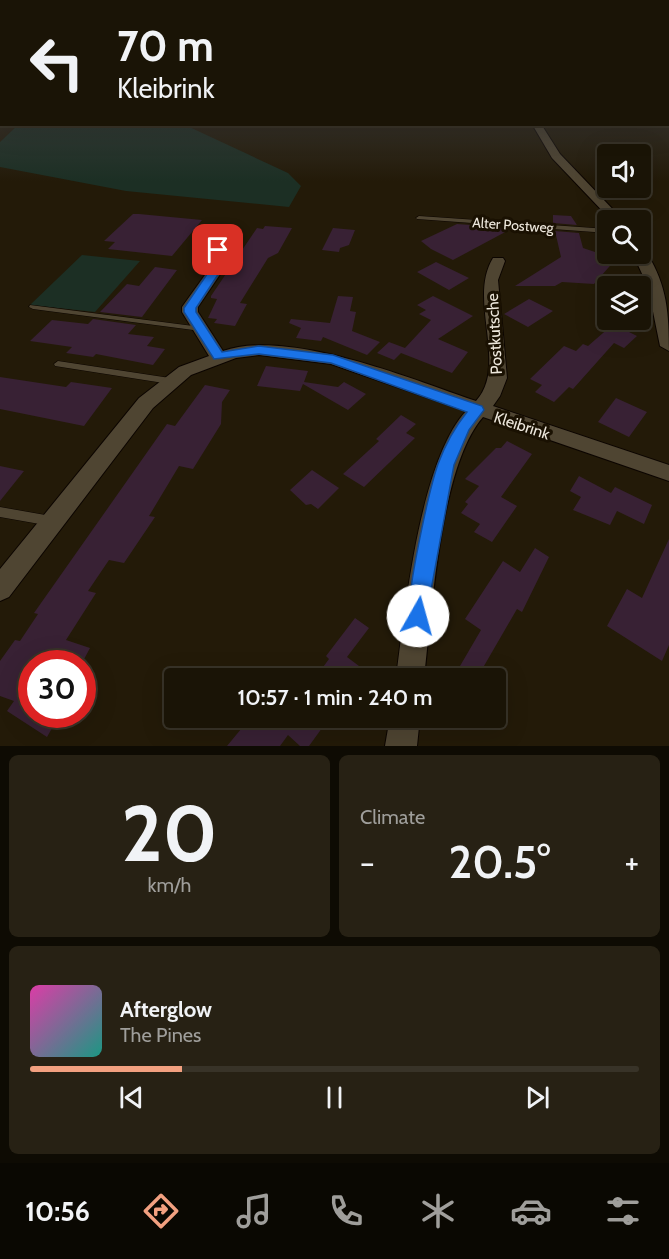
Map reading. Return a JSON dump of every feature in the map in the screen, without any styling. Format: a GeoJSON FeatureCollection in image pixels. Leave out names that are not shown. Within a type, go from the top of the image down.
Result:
{"type":"FeatureCollection","features":[{"type":"Feature","properties":{"kind":"street"},"geometry":{"type":"LineString","coordinates":[[537,126],[556,156],[607,210]]}},
{"type":"Feature","properties":{"kind":"street"},"geometry":{"type":"LineString","coordinates":[[218,250],[222,261],[190,308],[190,312],[218,356]]}},
{"type":"Feature","properties":{"kind":"street","name":"Postkutsche"},"geometry":{"type":"LineString","coordinates":[[411,668],[423,575],[446,465],[462,428],[491,396],[498,378],[491,280],[498,261]]}},
{"type":"Feature","properties":{"kind":"street"},"geometry":{"type":"LineString","coordinates":[[647,264],[662,307],[669,346]]}},
{"type":"Feature","properties":{"kind":"street","name":"Kleibrink"},"geometry":{"type":"LineString","coordinates":[[0,589],[146,403],[170,381],[218,356],[259,350],[333,359],[477,410],[669,473]]}},
{"type":"Feature","properties":{"kind":"street"},"geometry":{"type":"LineString","coordinates":[[401,746],[403,728]]}},
{"type":"Feature","properties":{"kind":"lane","name":"Alter Postweg"},"geometry":{"type":"LineString","coordinates":[[419,218],[597,230]]}},
{"type":"Feature","properties":{"kind":"lane"},"geometry":{"type":"LineString","coordinates":[[33,307],[201,329]]}},
{"type":"Feature","properties":{"kind":"lane"},"geometry":{"type":"LineString","coordinates":[[58,364],[170,381]]}},
{"type":"Feature","properties":{"kind":"lane"},"geometry":{"type":"LineString","coordinates":[[0,512],[54,522]]}},
{"type":"Feature","properties":{"kind":"green space"},"geometry":{"type":"Polygon","coordinates":[[[17,126],[187,126],[288,173],[301,186],[289,207],[126,191],[0,167],[0,142],[17,126]]]}},
{"type":"Feature","properties":{"kind":"green space"},"geometry":{"type":"Polygon","coordinates":[[[82,255],[140,261],[95,312],[30,305],[82,255]]]}},
{"type":"Feature","properties":{"kind":"building"},"geometry":{"type":"Polygon","coordinates":[[[133,214],[202,220],[172,256],[108,249],[115,242],[104,241],[133,214]]]}},
{"type":"Feature","properties":{"kind":"building"},"geometry":{"type":"Polygon","coordinates":[[[553,215],[571,216],[577,225],[553,223],[553,215]]]}},
{"type":"Feature","properties":{"kind":"building"},"geometry":{"type":"Polygon","coordinates":[[[457,224],[509,230],[453,260],[421,241],[457,224]]]}},
{"type":"Feature","properties":{"kind":"building"},"geometry":{"type":"Polygon","coordinates":[[[265,226],[292,228],[278,253],[268,258],[240,303],[247,304],[235,326],[214,323],[217,319],[208,318],[217,299],[211,296],[257,228],[263,229],[265,226]]]}},
{"type":"Feature","properties":{"kind":"building"},"geometry":{"type":"Polygon","coordinates":[[[333,228],[355,230],[349,245],[340,248],[339,252],[322,250],[333,228]]]}},
{"type":"Feature","properties":{"kind":"building"},"geometry":{"type":"Polygon","coordinates":[[[555,231],[579,233],[583,248],[597,253],[597,264],[612,264],[601,276],[597,276],[594,284],[562,282],[555,286],[515,286],[561,257],[555,231]]]}},
{"type":"Feature","properties":{"kind":"building"},"geometry":{"type":"Polygon","coordinates":[[[436,262],[469,278],[449,290],[417,272],[436,262]]]}},
{"type":"Feature","properties":{"kind":"building"},"geometry":{"type":"Polygon","coordinates":[[[155,267],[177,270],[142,317],[100,312],[127,284],[139,286],[155,267]]]}},
{"type":"Feature","properties":{"kind":"building"},"geometry":{"type":"Polygon","coordinates":[[[338,296],[353,297],[350,311],[356,312],[352,331],[380,342],[367,355],[323,337],[321,341],[296,338],[301,328],[289,323],[291,319],[330,323],[338,296]]]}},
{"type":"Feature","properties":{"kind":"building"},"geometry":{"type":"Polygon","coordinates":[[[433,296],[473,316],[438,339],[468,352],[452,373],[401,353],[394,360],[377,353],[389,342],[405,348],[431,320],[419,314],[426,310],[417,305],[433,296]]]}},
{"type":"Feature","properties":{"kind":"building"},"geometry":{"type":"Polygon","coordinates":[[[529,299],[553,311],[528,327],[504,314],[529,299]]]}},
{"type":"Feature","properties":{"kind":"building"},"geometry":{"type":"Polygon","coordinates":[[[93,319],[136,325],[128,334],[154,337],[147,346],[165,349],[153,365],[96,354],[93,357],[66,353],[72,347],[30,341],[52,320],[88,324],[93,319]]]}},
{"type":"Feature","properties":{"kind":"building"},"geometry":{"type":"Polygon","coordinates":[[[606,330],[628,330],[637,336],[624,348],[614,343],[573,389],[569,387],[554,402],[535,392],[542,385],[530,379],[564,346],[576,351],[583,344],[588,346],[606,330]]]}},
{"type":"Feature","properties":{"kind":"building"},"geometry":{"type":"Polygon","coordinates":[[[266,366],[308,371],[304,382],[338,387],[344,382],[366,394],[348,410],[303,384],[300,391],[257,386],[266,366]]]}},
{"type":"Feature","properties":{"kind":"building"},"geometry":{"type":"Polygon","coordinates":[[[0,377],[66,387],[71,382],[112,388],[84,426],[0,409],[0,377]]]}},
{"type":"Feature","properties":{"kind":"building"},"geometry":{"type":"Polygon","coordinates":[[[205,385],[230,390],[222,402],[221,424],[193,469],[179,466],[149,516],[155,517],[124,563],[109,560],[88,591],[96,593],[66,640],[90,648],[89,650],[18,650],[18,718],[7,711],[14,701],[0,696],[0,661],[15,640],[20,641],[38,614],[34,613],[167,424],[175,426],[205,385]]]}},
{"type":"Feature","properties":{"kind":"building"},"geometry":{"type":"Polygon","coordinates":[[[616,398],[647,412],[629,437],[598,422],[616,398]]]}},
{"type":"Feature","properties":{"kind":"building"},"geometry":{"type":"Polygon","coordinates":[[[401,415],[416,424],[406,433],[415,438],[364,487],[343,474],[379,441],[376,439],[401,415]]]}},
{"type":"Feature","properties":{"kind":"building"},"geometry":{"type":"Polygon","coordinates":[[[507,441],[532,454],[501,497],[517,506],[492,542],[474,532],[480,524],[461,513],[468,504],[465,502],[479,486],[465,479],[496,448],[501,448],[507,441]]]}},
{"type":"Feature","properties":{"kind":"building"},"geometry":{"type":"Polygon","coordinates":[[[0,466],[24,471],[0,501],[0,466]]]}},
{"type":"Feature","properties":{"kind":"building"},"geometry":{"type":"Polygon","coordinates":[[[312,470],[339,488],[318,509],[311,504],[306,505],[290,490],[312,470]]]}},
{"type":"Feature","properties":{"kind":"building"},"geometry":{"type":"Polygon","coordinates":[[[579,476],[611,493],[615,487],[652,505],[644,524],[617,511],[610,525],[573,510],[581,497],[570,491],[579,476]]]}},
{"type":"Feature","properties":{"kind":"building"},"geometry":{"type":"Polygon","coordinates":[[[669,539],[669,645],[662,661],[607,626],[627,589],[642,598],[669,539]]]}},
{"type":"Feature","properties":{"kind":"building"},"geometry":{"type":"Polygon","coordinates":[[[535,548],[549,557],[522,612],[517,609],[483,668],[459,668],[481,630],[465,619],[503,561],[520,572],[535,548]]]}},
{"type":"Feature","properties":{"kind":"building"},"geometry":{"type":"Polygon","coordinates":[[[355,618],[369,628],[347,657],[362,668],[322,668],[329,659],[326,656],[355,618]]]}},
{"type":"Feature","properties":{"kind":"building"},"geometry":{"type":"Polygon","coordinates":[[[33,728],[52,728],[47,737],[33,728]]]}},
{"type":"Feature","properties":{"kind":"building"},"geometry":{"type":"Polygon","coordinates":[[[242,728],[322,728],[309,746],[300,746],[288,735],[280,746],[227,746],[242,728]]]}},
{"type":"Feature","properties":{"kind":"route"},"geometry":{"type":"LineString","coordinates":[[218,250],[222,261],[190,308],[190,312],[218,356],[259,350],[333,359],[477,410],[462,428],[446,465],[423,575],[418,616]]}}]}
